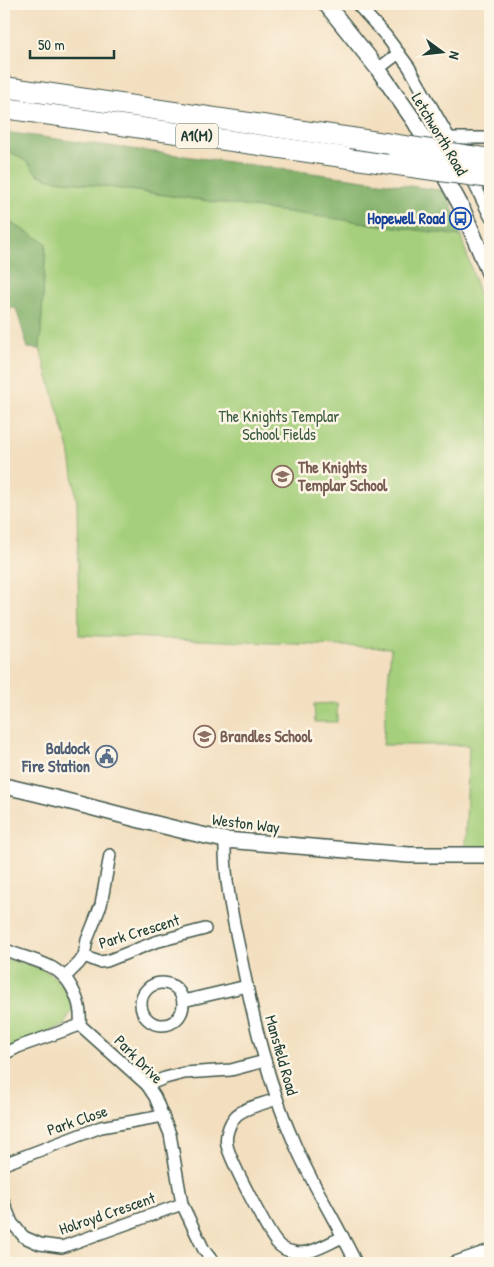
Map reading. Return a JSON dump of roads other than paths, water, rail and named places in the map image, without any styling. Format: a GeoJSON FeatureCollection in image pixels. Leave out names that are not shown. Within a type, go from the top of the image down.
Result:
{"type":"FeatureCollection","features":[{"type":"Feature","properties":{"kind":"highway","name":"A1(M)"},"geometry":{"type":"LineString","coordinates":[[4,87],[490,159]]}},
{"type":"Feature","properties":{"kind":"highway","name":"A1(M)"},"geometry":{"type":"LineString","coordinates":[[4,108],[490,178]]}},
{"type":"Feature","properties":{"kind":"street","name":"Letchworth Road"},"geometry":{"type":"LineString","coordinates":[[326,4],[378,69],[415,122],[452,188],[475,236],[490,275]]}},
{"type":"Feature","properties":{"kind":"street","name":"Letchworth Road"},"geometry":{"type":"LineString","coordinates":[[357,4],[409,67],[475,183],[490,216]]}},
{"type":"Feature","properties":{"kind":"street"},"geometry":{"type":"LineString","coordinates":[[378,69],[399,53]]}},
{"type":"Feature","properties":{"kind":"street"},"geometry":{"type":"LineString","coordinates":[[449,138],[490,138]]}},
{"type":"Feature","properties":{"kind":"street","name":"Weston Way"},"geometry":{"type":"LineString","coordinates":[[4,786],[225,840],[409,855],[490,855]]}},
{"type":"Feature","properties":{"kind":"street","name":"Mansfield Road"},"geometry":{"type":"LineString","coordinates":[[225,840],[226,872],[247,986],[265,1061],[295,1145],[356,1263]]}},
{"type":"Feature","properties":{"kind":"street","name":"Park Crescent"},"geometry":{"type":"LineString","coordinates":[[66,976],[84,956],[87,940],[100,905],[110,855]]}},
{"type":"Feature","properties":{"kind":"street","name":"Park Crescent"},"geometry":{"type":"LineString","coordinates":[[84,956],[99,962],[107,961],[155,942],[205,929]]}},
{"type":"Feature","properties":{"kind":"street"},"geometry":{"type":"LineString","coordinates":[[4,950],[45,964],[66,976],[79,1005],[80,1025],[18,1047],[4,1054]]}},
{"type":"Feature","properties":{"kind":"street"},"geometry":{"type":"LineString","coordinates":[[183,1001],[247,986]]}},
{"type":"Feature","properties":{"kind":"street","name":"Park Drive"},"geometry":{"type":"LineString","coordinates":[[80,1025],[147,1086],[155,1097],[170,1134],[182,1204],[204,1250],[214,1263]]}},
{"type":"Feature","properties":{"kind":"street"},"geometry":{"type":"LineString","coordinates":[[147,1086],[184,1072],[231,1070],[265,1061]]}},
{"type":"Feature","properties":{"kind":"street"},"geometry":{"type":"LineString","coordinates":[[277,1099],[242,1111],[236,1115],[226,1138],[230,1155],[269,1232],[278,1244],[287,1250],[302,1254],[343,1237]]}},
{"type":"Feature","properties":{"kind":"street","name":"Park Close"},"geometry":{"type":"LineString","coordinates":[[4,1164],[101,1127],[163,1116]]}},
{"type":"Feature","properties":{"kind":"street","name":"Holroyd Crescent"},"geometry":{"type":"LineString","coordinates":[[4,1203],[12,1223],[24,1237],[40,1244],[62,1247],[182,1204]]}},
{"type":"Feature","properties":{"kind":"street"},"geometry":{"type":"LineString","coordinates":[[453,1263],[490,1250]]}},
{"type":"Feature","properties":{"kind":"place","name":"Hopewell Road"},"geometry":{"type":"Point","coordinates":[461,218]}},
{"type":"Feature","properties":{"kind":"place","name":"The Knights Templar School"},"geometry":{"type":"Point","coordinates":[282,476]}},
{"type":"Feature","properties":{"kind":"place","name":"Brandles School"},"geometry":{"type":"Point","coordinates":[204,736]}},
{"type":"Feature","properties":{"kind":"place","name":"Baldock Fire Station"},"geometry":{"type":"Point","coordinates":[106,757]}},
{"type":"Feature","properties":{"kind":"park label","name":"The Knights Templar School Fields"},"geometry":{"type":"Point","coordinates":[279,425]}}]}
